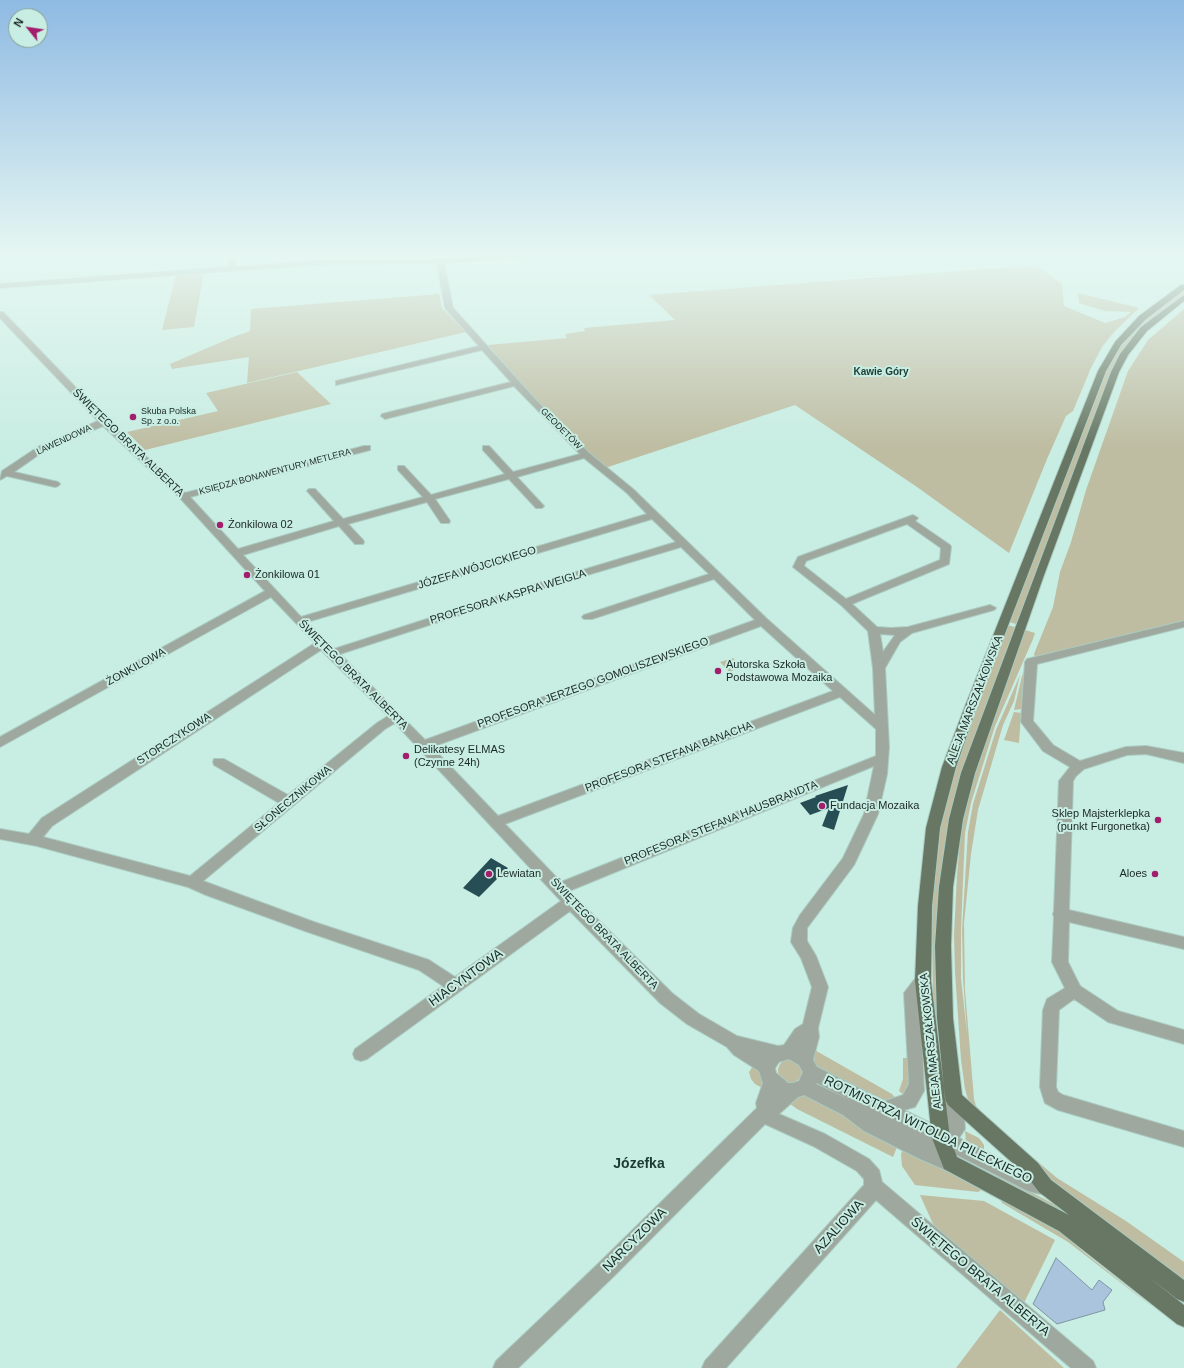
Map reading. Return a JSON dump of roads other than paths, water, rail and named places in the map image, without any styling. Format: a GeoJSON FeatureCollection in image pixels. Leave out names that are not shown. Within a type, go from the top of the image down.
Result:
{"type":"FeatureCollection","features":[{"type":"Feature","properties":{"kind":"main road","name":"ALEJA MARSZAŁKOWSKA"},"geometry":{"type":"LineString","coordinates":[[950,1163],[941,1138],[923,981],[926,906],[933,828],[949,767],[970,709],[1108,361],[1118,344],[1132,328],[1142,320]]}},
{"type":"Feature","properties":{"kind":"main road","name":"ALEJA MARSZAŁKOWSKA"},"geometry":{"type":"LineString","coordinates":[[954,1099],[945,1018],[944,931],[949,861],[956,819],[968,773],[1115,372],[1124,354],[1140,333],[1154,320]]}},
{"type":"Feature","properties":{"kind":"main road","name":"ROTMISTRZA WITOLDA PILECKIEGO"},"geometry":{"type":"LineString","coordinates":[[954,1099],[1032,1169],[1045,1186],[1184,1292]]}},
{"type":"Feature","properties":{"kind":"main road","name":"ROTMISTRZA WITOLDA PILECKIEGO"},"geometry":{"type":"LineString","coordinates":[[950,1163],[1066,1224],[1184,1317]]}},
{"type":"Feature","properties":{"kind":"street","name":"ŚWIĘTEGO BRATA ALBERTA"},"geometry":{"type":"LineString","coordinates":[[6,320],[104,422],[183,496],[299,621],[396,717],[571,902],[666,998],[693,1019],[732,1042],[770,1074]]}},
{"type":"Feature","properties":{"kind":"street","name":"GEODETÓW"},"geometry":{"type":"LineString","coordinates":[[459,320],[586,455],[630,491],[764,621],[881,727]]}},
{"type":"Feature","properties":{"kind":"street"},"geometry":{"type":"LineString","coordinates":[[339,383],[485,347]]}},
{"type":"Feature","properties":{"kind":"street"},"geometry":{"type":"LineString","coordinates":[[385,416],[517,383]]}},
{"type":"Feature","properties":{"kind":"street","name":"LAWENDOWA"},"geometry":{"type":"LineString","coordinates":[[3,475],[41,449],[104,422]]}},
{"type":"Feature","properties":{"kind":"street","name":"KSIĘDZA BONAWENTURY METLERA"},"geometry":{"type":"LineString","coordinates":[[183,496],[367,448]]}},
{"type":"Feature","properties":{"kind":"street"},"geometry":{"type":"LineString","coordinates":[[486,448],[539,506]]}},
{"type":"Feature","properties":{"kind":"street"},"geometry":{"type":"LineString","coordinates":[[237,553],[342,522],[586,455]]}},
{"type":"Feature","properties":{"kind":"street"},"geometry":{"type":"LineString","coordinates":[[401,468],[429,498],[445,521]]}},
{"type":"Feature","properties":{"kind":"street","name":"LAWENDOWA"},"geometry":{"type":"LineString","coordinates":[[3,475],[56,484]]}},
{"type":"Feature","properties":{"kind":"street"},"geometry":{"type":"LineString","coordinates":[[312,491],[359,542]]}},
{"type":"Feature","properties":{"kind":"street","name":"JÓZEFA WÓJCICKIEGO"},"geometry":{"type":"LineString","coordinates":[[299,621],[654,515]]}},
{"type":"Feature","properties":{"kind":"street"},"geometry":{"type":"LineString","coordinates":[[845,603],[945,562],[946,547],[910,519],[802,559],[798,567],[845,603],[874,630],[891,632],[908,631],[990,608]]}},
{"type":"Feature","properties":{"kind":"street","name":"PROFESORA KASPRA WEIGLA"},"geometry":{"type":"LineString","coordinates":[[327,648],[684,543]]}},
{"type":"Feature","properties":{"kind":"street"},"geometry":{"type":"LineString","coordinates":[[588,617],[716,575]]}},
{"type":"Feature","properties":{"kind":"street","name":"ŻONKILOWA"},"geometry":{"type":"LineString","coordinates":[[0,743],[272,592]]}},
{"type":"Feature","properties":{"kind":"street","name":"PROFESORA JERZEGO GOMOLISZEWSKIEGO"},"geometry":{"type":"LineString","coordinates":[[423,745],[764,621]]}},
{"type":"Feature","properties":{"kind":"street"},"geometry":{"type":"LineString","coordinates":[[1079,766],[1048,748],[1028,726],[1027,719],[1031,662],[1184,624]]}},
{"type":"Feature","properties":{"kind":"street"},"geometry":{"type":"LineString","coordinates":[[770,1074],[785,1090],[803,1078],[811,1037],[810,1028],[817,1008],[820,987],[808,956],[799,942],[800,928],[805,919],[849,861],[872,814],[882,758],[879,668],[874,630]]}},
{"type":"Feature","properties":{"kind":"street"},"geometry":{"type":"LineString","coordinates":[[879,668],[896,640],[908,631]]}},
{"type":"Feature","properties":{"kind":"street","name":"STORCZYKOWA"},"geometry":{"type":"LineString","coordinates":[[37,841],[35,835],[47,822],[327,648]]}},
{"type":"Feature","properties":{"kind":"street","name":"PROFESORA STEFANA BANACHA"},"geometry":{"type":"LineString","coordinates":[[496,822],[842,692]]}},
{"type":"Feature","properties":{"kind":"street","name":"SŁONECZNIKOWA"},"geometry":{"type":"LineString","coordinates":[[192,882],[381,726],[396,717]]}},
{"type":"Feature","properties":{"kind":"street"},"geometry":{"type":"LineString","coordinates":[[1184,758],[1146,750],[1118,752],[1079,766],[1071,773],[1066,781],[1060,914],[1060,962],[1074,991],[1114,1017],[1184,1037]]}},
{"type":"Feature","properties":{"kind":"street","name":"PROFESORA STEFANA HAUSBRANDTA"},"geometry":{"type":"LineString","coordinates":[[560,889],[882,758]]}},
{"type":"Feature","properties":{"kind":"street"},"geometry":{"type":"LineString","coordinates":[[219,762],[289,802]]}},
{"type":"Feature","properties":{"kind":"street"},"geometry":{"type":"LineString","coordinates":[[0,834],[37,841],[192,882],[211,891],[310,927],[424,965],[455,985]]}},
{"type":"Feature","properties":{"kind":"street","name":"HIACYNTOWA"},"geometry":{"type":"LineString","coordinates":[[361,1054],[571,902]]}},
{"type":"Feature","properties":{"kind":"street"},"geometry":{"type":"LineString","coordinates":[[1060,914],[1184,943]]}},
{"type":"Feature","properties":{"kind":"street"},"geometry":{"type":"LineString","coordinates":[[884,1110],[909,1101],[916,1091],[918,1084],[912,993],[923,981]]}},
{"type":"Feature","properties":{"kind":"street"},"geometry":{"type":"LineString","coordinates":[[1074,991],[1053,1004],[1051,1010],[1048,1087],[1051,1097],[1058,1102],[1184,1139]]}},
{"type":"Feature","properties":{"kind":"street"},"geometry":{"type":"LineString","coordinates":[[810,1028],[801,1034],[784,1053],[769,1061],[770,1074],[765,1112],[781,1124],[819,1140],[863,1165],[873,1176],[873,1186]]}},
{"type":"Feature","properties":{"kind":"street","name":"ŚWIĘTEGO BRATA ALBERTA"},"geometry":{"type":"LineString","coordinates":[[732,1042],[784,1053]]}},
{"type":"Feature","properties":{"kind":"street"},"geometry":{"type":"LineString","coordinates":[[784,1053],[798,1055],[803,1078]]}},
{"type":"Feature","properties":{"kind":"street","name":"ROTMISTRZA WITOLDA PILECKIEGO"},"geometry":{"type":"LineString","coordinates":[[803,1078],[884,1110],[1028,1182],[1045,1186]]}},
{"type":"Feature","properties":{"kind":"street","name":"ROTMISTRZA WITOLDA PILECKIEGO"},"geometry":{"type":"LineString","coordinates":[[803,1078],[870,1125],[926,1153],[950,1163]]}},
{"type":"Feature","properties":{"kind":"street","name":"NARCYZOWA"},"geometry":{"type":"LineString","coordinates":[[503,1368],[765,1112],[774,1108],[803,1078]]}},
{"type":"Feature","properties":{"kind":"street"},"geometry":{"type":"LineString","coordinates":[[849,1109],[874,1114],[921,1138],[941,1138],[952,1134],[956,1129],[954,1099]]}},
{"type":"Feature","properties":{"kind":"street","name":"ŚWIĘTEGO BRATA ALBERTA"},"geometry":{"type":"LineString","coordinates":[[873,1186],[1086,1368]]}},
{"type":"Feature","properties":{"kind":"street","name":"AZALIOWA"},"geometry":{"type":"LineString","coordinates":[[712,1368],[868,1196],[873,1186]]}},
{"type":"Feature","properties":{"kind":"water"},"geometry":{"type":"Polygon","coordinates":[[[1056,1258],[1092,1290],[1099,1280],[1112,1290],[1103,1302],[1105,1310],[1057,1324],[1033,1304],[1056,1258]]]}},
{"type":"Feature","properties":{"kind":"place","name":"Skuba Polska Sp. z o.o."},"geometry":{"type":"Point","coordinates":[133,417]}},
{"type":"Feature","properties":{"kind":"place","name":"Żonkilowa 02"},"geometry":{"type":"Point","coordinates":[220,525]}},
{"type":"Feature","properties":{"kind":"place","name":"Żonkilowa 01"},"geometry":{"type":"Point","coordinates":[247,575]}},
{"type":"Feature","properties":{"kind":"place","name":"Autorska Szkoła Podstawowa Mozaika"},"geometry":{"type":"Point","coordinates":[718,671]}},
{"type":"Feature","properties":{"kind":"place","name":"Delikatesy ELMAS (Czynne 24h)"},"geometry":{"type":"Point","coordinates":[406,756]}},
{"type":"Feature","properties":{"kind":"place","name":"Fundacja Mozaika"},"geometry":{"type":"Point","coordinates":[822,806]}},
{"type":"Feature","properties":{"kind":"place","name":"Sklep Majsterklepka (punkt Furgonetka)"},"geometry":{"type":"Point","coordinates":[1158,820]}},
{"type":"Feature","properties":{"kind":"place","name":"Lewiatan"},"geometry":{"type":"Point","coordinates":[489,874]}},
{"type":"Feature","properties":{"kind":"place","name":"Aloes"},"geometry":{"type":"Point","coordinates":[1155,874]}},
{"type":"Feature","properties":{"kind":"district","name":"Kawie Góry"},"geometry":{"type":"Point","coordinates":[881,372]}},
{"type":"Feature","properties":{"kind":"district","name":"Józefka"},"geometry":{"type":"Point","coordinates":[639,1164]}}]}
